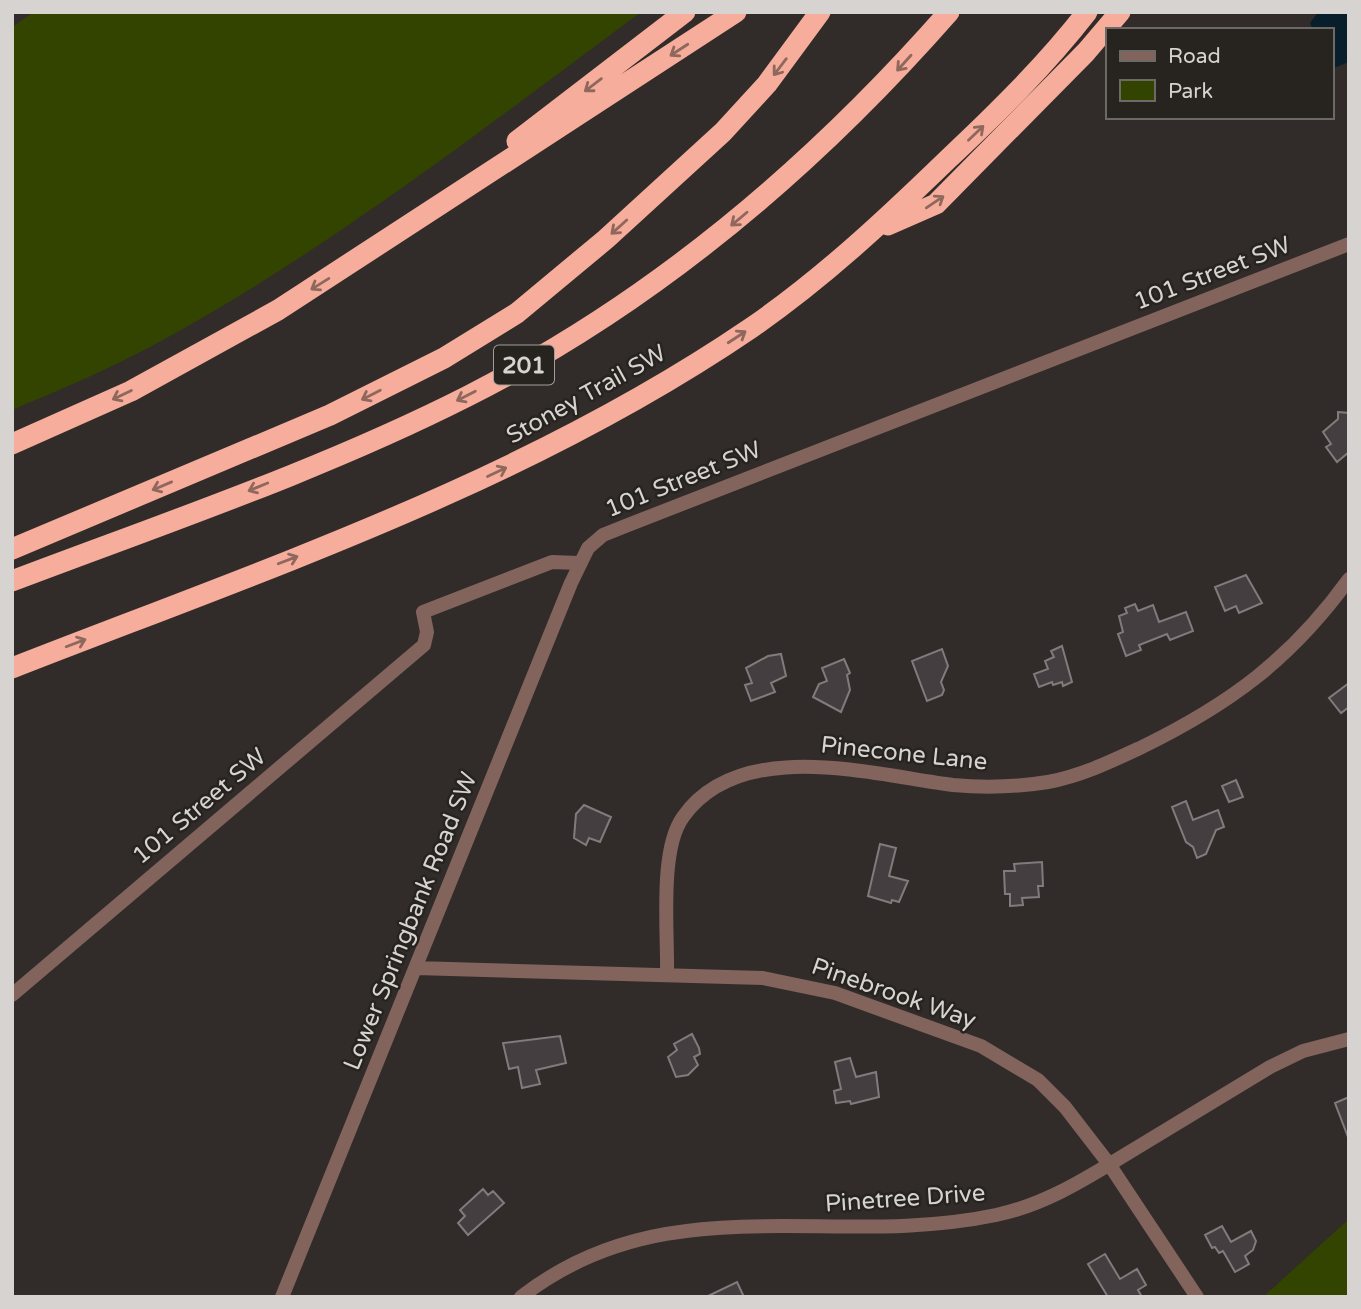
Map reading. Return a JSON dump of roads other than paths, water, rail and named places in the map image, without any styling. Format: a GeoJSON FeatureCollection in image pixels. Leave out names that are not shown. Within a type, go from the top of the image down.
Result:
{"type":"FeatureCollection","features":[{"type":"Feature","properties":{"kind":"highway"},"geometry":{"type":"LineString","coordinates":[[377,247],[685,12]]}},
{"type":"Feature","properties":{"kind":"highway"},"geometry":{"type":"LineString","coordinates":[[12,444],[187,362],[377,247],[736,12]]}},
{"type":"Feature","properties":{"kind":"highway"},"geometry":{"type":"LineString","coordinates":[[12,550],[330,415],[444,358],[517,313],[606,239],[723,132],[767,83],[820,12]]}},
{"type":"Feature","properties":{"kind":"highway","name":"201"},"geometry":{"type":"LineString","coordinates":[[12,581],[260,487],[383,434],[468,396],[563,343],[645,290],[716,238],[773,190],[890,79],[949,12]]}},
{"type":"Feature","properties":{"kind":"highway","name":"Stoney Trail SW"},"geometry":{"type":"LineString","coordinates":[[12,668],[402,516],[557,444],[680,374],[752,327],[827,272],[873,232],[1012,99],[1087,12]]}},
{"type":"Feature","properties":{"kind":"highway"},"geometry":{"type":"LineString","coordinates":[[1106,28],[1120,12]]}},
{"type":"Feature","properties":{"kind":"highway"},"geometry":{"type":"LineString","coordinates":[[873,232],[936,204],[1106,28]]}},
{"type":"Feature","properties":{"kind":"street","name":"101 Street SW"},"geometry":{"type":"LineString","coordinates":[[12,995],[424,645],[428,632],[423,612],[552,562],[579,563],[591,544],[619,528],[1349,244]]}},
{"type":"Feature","properties":{"kind":"street","name":"Lower Springbank Road SW"},"geometry":{"type":"LineString","coordinates":[[282,1297],[579,563]]}},
{"type":"Feature","properties":{"kind":"street","name":"Pinecone Lane"},"geometry":{"type":"LineString","coordinates":[[667,973],[672,842],[682,818],[692,806],[716,789],[761,771],[798,766],[982,786],[1028,784],[1079,774],[1180,728],[1242,689],[1306,635],[1349,579]]}},
{"type":"Feature","properties":{"kind":"street","name":"Pinebrook Way"},"geometry":{"type":"LineString","coordinates":[[416,968],[667,973],[763,978],[818,988],[981,1046],[1038,1080],[1065,1107],[1109,1164],[1197,1297]]}},
{"type":"Feature","properties":{"kind":"street","name":"Pinetree Drive"},"geometry":{"type":"LineString","coordinates":[[521,1297],[563,1268],[605,1249],[643,1237],[696,1229],[969,1220],[1029,1206],[1109,1164],[1270,1068],[1303,1051],[1349,1039]]}},
{"type":"Feature","properties":{"kind":"water"},"geometry":{"type":"Polygon","coordinates":[[[1318,12],[1349,12],[1349,62],[1333,68],[1333,28],[1312,28],[1310,23],[1318,12]]]}}]}
